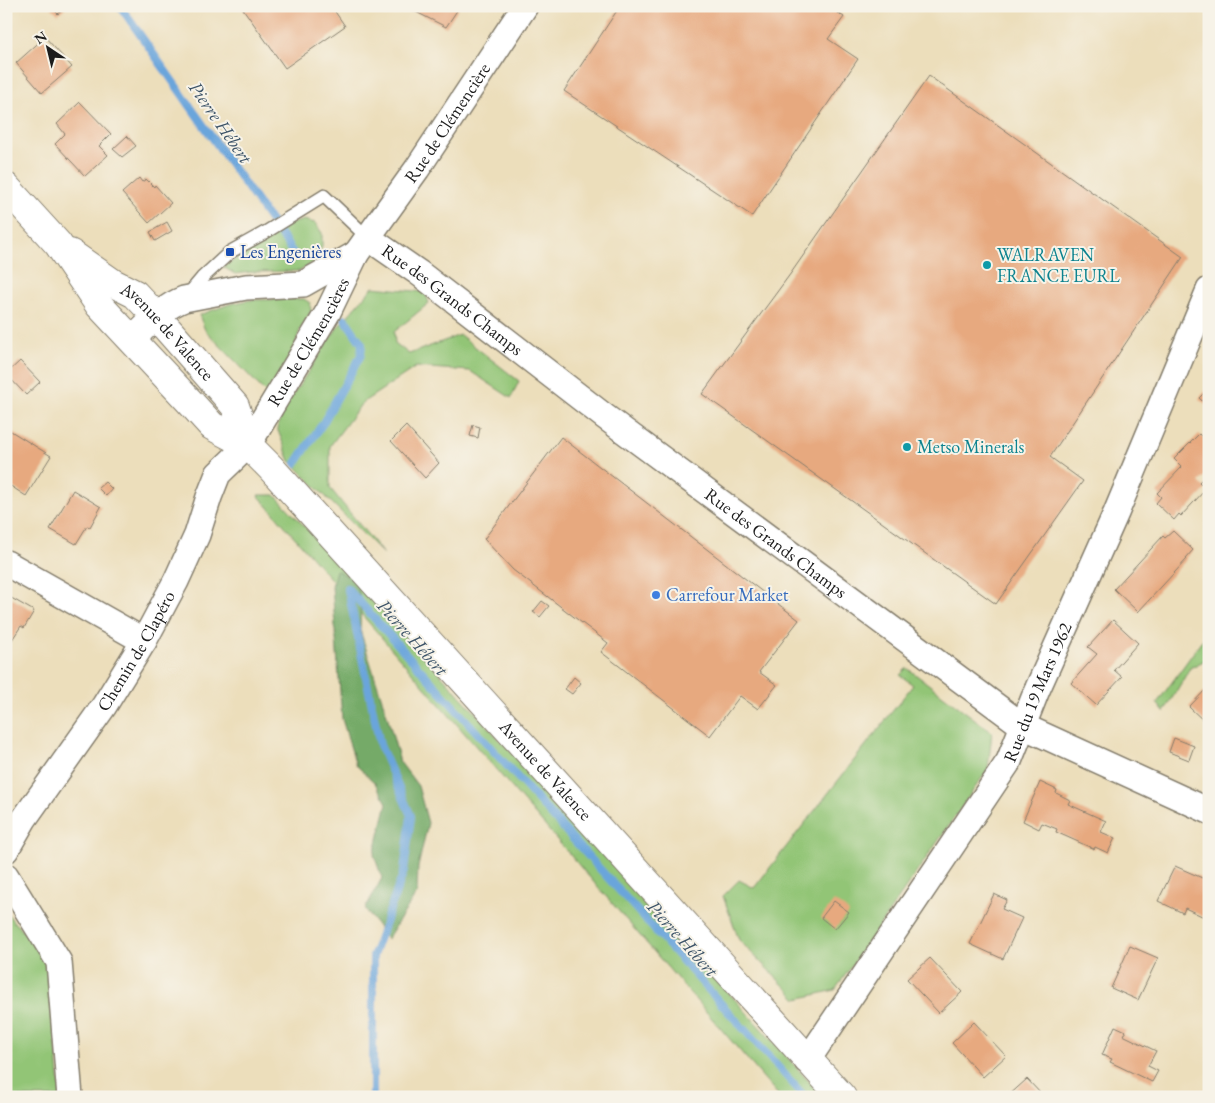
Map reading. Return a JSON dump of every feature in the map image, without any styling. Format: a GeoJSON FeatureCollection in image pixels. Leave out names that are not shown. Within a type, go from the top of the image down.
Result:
{"type":"FeatureCollection","features":[{"type":"Feature","properties":{"kind":"main road","name":"Avenue de Valence"},"geometry":{"type":"LineString","coordinates":[[6,187],[58,244],[99,305],[212,426],[248,445],[283,482],[842,1097]]}},
{"type":"Feature","properties":{"kind":"main road","name":"Avenue de Valence"},"geometry":{"type":"LineString","coordinates":[[58,244],[114,283],[135,294],[156,316],[235,406],[248,445]]}},
{"type":"Feature","properties":{"kind":"street","name":"Rue de Clémencière"},"geometry":{"type":"LineString","coordinates":[[361,246],[418,169],[525,6]]}},
{"type":"Feature","properties":{"kind":"street"},"geometry":{"type":"LineString","coordinates":[[132,340],[156,316],[175,302],[246,287],[303,284],[324,273],[361,246]]}},
{"type":"Feature","properties":{"kind":"street","name":"Rue de Clémencières"},"geometry":{"type":"LineString","coordinates":[[248,445],[328,312],[361,246]]}},
{"type":"Feature","properties":{"kind":"street","name":"Rue des Grands Champs"},"geometry":{"type":"LineString","coordinates":[[361,246],[419,273],[604,416],[1023,726],[1209,811]]}},
{"type":"Feature","properties":{"kind":"street"},"geometry":{"type":"LineString","coordinates":[[303,284],[321,296],[328,312]]}},
{"type":"Feature","properties":{"kind":"street","name":"Rue du 19 Mars 1962"},"geometry":{"type":"LineString","coordinates":[[807,1060],[1010,762],[1023,726],[1116,513],[1209,290]]}},
{"type":"Feature","properties":{"kind":"street","name":"Chemin de Clapéro"},"geometry":{"type":"LineString","coordinates":[[6,850],[24,819],[104,706],[144,641],[194,543],[218,474],[248,445]]}},
{"type":"Feature","properties":{"kind":"street"},"geometry":{"type":"LineString","coordinates":[[6,563],[144,641]]}},
{"type":"Feature","properties":{"kind":"street"},"geometry":{"type":"LineString","coordinates":[[6,876],[59,962],[70,1097]]}},
{"type":"Feature","properties":{"kind":"lane"},"geometry":{"type":"LineString","coordinates":[[184,299],[202,278],[230,252],[324,196],[361,246]]}},
{"type":"Feature","properties":{"kind":"green space"},"geometry":{"type":"Polygon","coordinates":[[[304,220],[315,223],[322,233],[322,247],[314,262],[300,271],[235,274],[223,267],[290,224],[304,220]]]}},
{"type":"Feature","properties":{"kind":"green space"},"geometry":{"type":"Polygon","coordinates":[[[373,287],[425,292],[429,303],[394,332],[395,343],[409,354],[460,335],[519,381],[511,398],[470,371],[416,367],[362,403],[330,446],[330,488],[384,555],[290,461],[277,428],[285,407],[337,328],[373,287]]]}},
{"type":"Feature","properties":{"kind":"green space"},"geometry":{"type":"Polygon","coordinates":[[[304,299],[310,303],[311,311],[300,330],[288,366],[267,394],[205,330],[199,315],[230,304],[250,300],[304,299]]]}},
{"type":"Feature","properties":{"kind":"green space"},"geometry":{"type":"Polygon","coordinates":[[[258,495],[275,495],[357,582],[823,1097],[780,1097],[258,495]]]}},
{"type":"Feature","properties":{"kind":"green space"},"geometry":{"type":"Polygon","coordinates":[[[336,570],[357,582],[361,606],[360,630],[400,762],[418,786],[428,823],[418,867],[417,893],[387,939],[365,909],[382,878],[374,855],[387,803],[375,783],[356,765],[342,719],[332,586],[336,570]]]}},
{"type":"Feature","properties":{"kind":"green space"},"geometry":{"type":"Polygon","coordinates":[[[1209,631],[1209,658],[1190,668],[1164,712],[1157,703],[1209,631]]]}},
{"type":"Feature","properties":{"kind":"green space"},"geometry":{"type":"Polygon","coordinates":[[[907,668],[992,732],[988,769],[835,990],[797,999],[739,940],[723,896],[739,880],[754,888],[913,685],[900,675],[907,668]]]}},
{"type":"Feature","properties":{"kind":"green space"},"geometry":{"type":"Polygon","coordinates":[[[6,911],[13,921],[48,957],[61,1097],[6,1097],[6,911]]]}},
{"type":"Feature","properties":{"kind":"building"},"geometry":{"type":"Polygon","coordinates":[[[67,6],[58,14],[51,7],[67,6]]]}},
{"type":"Feature","properties":{"kind":"building"},"geometry":{"type":"Polygon","coordinates":[[[241,6],[331,6],[345,26],[285,68],[241,6]]]}},
{"type":"Feature","properties":{"kind":"building"},"geometry":{"type":"Polygon","coordinates":[[[404,6],[460,6],[446,27],[404,6]]]}},
{"type":"Feature","properties":{"kind":"building"},"geometry":{"type":"Polygon","coordinates":[[[620,6],[828,6],[844,17],[828,39],[858,59],[752,216],[564,91],[620,6]]]}},
{"type":"Feature","properties":{"kind":"building"},"geometry":{"type":"Polygon","coordinates":[[[45,37],[72,67],[42,93],[16,63],[45,37]]]}},
{"type":"Feature","properties":{"kind":"building"},"geometry":{"type":"Polygon","coordinates":[[[929,76],[1183,257],[1050,457],[1083,481],[996,604],[702,394],[791,273],[929,76]]]}},
{"type":"Feature","properties":{"kind":"building"},"geometry":{"type":"Polygon","coordinates":[[[80,102],[111,134],[99,146],[108,155],[85,176],[55,144],[65,134],[57,124],[80,102]]]}},
{"type":"Feature","properties":{"kind":"building"},"geometry":{"type":"Polygon","coordinates":[[[127,136],[136,146],[122,157],[113,149],[127,136]]]}},
{"type":"Feature","properties":{"kind":"building"},"geometry":{"type":"Polygon","coordinates":[[[139,178],[142,182],[146,179],[154,187],[155,185],[171,203],[149,223],[122,193],[139,178]]]}},
{"type":"Feature","properties":{"kind":"building"},"geometry":{"type":"Polygon","coordinates":[[[167,222],[172,231],[155,241],[150,232],[167,222]]]}},
{"type":"Feature","properties":{"kind":"building"},"geometry":{"type":"Polygon","coordinates":[[[20,361],[40,382],[26,395],[6,374],[20,361]]]}},
{"type":"Feature","properties":{"kind":"building"},"geometry":{"type":"Polygon","coordinates":[[[1209,388],[1209,407],[1199,398],[1209,388]]]}},
{"type":"Feature","properties":{"kind":"building"},"geometry":{"type":"Polygon","coordinates":[[[473,425],[480,427],[478,438],[470,436],[473,425]]]}},
{"type":"Feature","properties":{"kind":"building"},"geometry":{"type":"Polygon","coordinates":[[[406,426],[439,463],[425,478],[391,441],[406,426]]]}},
{"type":"Feature","properties":{"kind":"building"},"geometry":{"type":"Polygon","coordinates":[[[6,428],[51,456],[26,496],[6,483],[6,428]]]}},
{"type":"Feature","properties":{"kind":"building"},"geometry":{"type":"Polygon","coordinates":[[[1199,434],[1209,443],[1209,472],[1199,482],[1206,489],[1181,516],[1179,514],[1174,520],[1156,503],[1161,497],[1157,493],[1182,467],[1174,459],[1199,434]]]}},
{"type":"Feature","properties":{"kind":"building","name":"Carrefour Market"},"geometry":{"type":"Polygon","coordinates":[[[561,437],[799,620],[759,672],[777,685],[758,709],[740,696],[710,736],[601,652],[608,643],[513,570],[484,539],[561,437]]]}},
{"type":"Feature","properties":{"kind":"building"},"geometry":{"type":"Polygon","coordinates":[[[105,482],[112,489],[106,496],[98,488],[105,482]]]}},
{"type":"Feature","properties":{"kind":"building"},"geometry":{"type":"Polygon","coordinates":[[[73,490],[101,507],[90,527],[87,526],[76,544],[50,529],[73,490]]]}},
{"type":"Feature","properties":{"kind":"building"},"geometry":{"type":"Polygon","coordinates":[[[1173,531],[1193,550],[1138,612],[1114,589],[1163,536],[1165,538],[1173,531]]]}},
{"type":"Feature","properties":{"kind":"building"},"geometry":{"type":"Polygon","coordinates":[[[6,595],[34,611],[24,628],[21,626],[6,649],[6,595]]]}},
{"type":"Feature","properties":{"kind":"building"},"geometry":{"type":"Polygon","coordinates":[[[542,601],[549,606],[540,617],[533,612],[542,601]]]}},
{"type":"Feature","properties":{"kind":"building"},"geometry":{"type":"Polygon","coordinates":[[[1113,620],[1138,643],[1114,670],[1122,677],[1096,705],[1071,683],[1097,654],[1088,647],[1113,620]]]}},
{"type":"Feature","properties":{"kind":"building"},"geometry":{"type":"Polygon","coordinates":[[[574,677],[581,683],[572,694],[565,689],[574,677]]]}},
{"type":"Feature","properties":{"kind":"building"},"geometry":{"type":"Polygon","coordinates":[[[1209,686],[1209,720],[1206,723],[1189,707],[1209,686]]]}},
{"type":"Feature","properties":{"kind":"building"},"geometry":{"type":"Polygon","coordinates":[[[1174,738],[1194,746],[1189,760],[1169,752],[1174,738]]]}},
{"type":"Feature","properties":{"kind":"building"},"geometry":{"type":"Polygon","coordinates":[[[1040,782],[1057,790],[1056,793],[1070,800],[1068,804],[1106,821],[1101,832],[1115,838],[1108,853],[1095,847],[1094,849],[1056,832],[1057,829],[1042,823],[1039,829],[1023,821],[1040,782]]]}},
{"type":"Feature","properties":{"kind":"building"},"geometry":{"type":"Polygon","coordinates":[[[1175,866],[1209,881],[1209,912],[1206,918],[1185,908],[1183,913],[1158,901],[1175,866]]]}},
{"type":"Feature","properties":{"kind":"building"},"geometry":{"type":"Polygon","coordinates":[[[994,894],[1007,900],[1002,909],[1022,918],[1003,959],[970,944],[994,894]]]}},
{"type":"Feature","properties":{"kind":"building"},"geometry":{"type":"Polygon","coordinates":[[[834,901],[849,912],[835,929],[821,918],[834,901]]]}},
{"type":"Feature","properties":{"kind":"building"},"geometry":{"type":"Polygon","coordinates":[[[1130,946],[1158,958],[1138,1000],[1111,988],[1130,946]]]}},
{"type":"Feature","properties":{"kind":"building"},"geometry":{"type":"Polygon","coordinates":[[[930,958],[962,992],[939,1013],[907,979],[930,958]]]}},
{"type":"Feature","properties":{"kind":"building"},"geometry":{"type":"Polygon","coordinates":[[[974,1022],[1006,1056],[983,1077],[952,1043],[974,1022]]]}},
{"type":"Feature","properties":{"kind":"building"},"geometry":{"type":"Polygon","coordinates":[[[1115,1026],[1126,1031],[1123,1035],[1156,1051],[1148,1066],[1158,1071],[1152,1082],[1110,1062],[1112,1059],[1102,1055],[1115,1026]]]}},
{"type":"Feature","properties":{"kind":"building"},"geometry":{"type":"Polygon","coordinates":[[[1027,1079],[1044,1097],[1007,1097],[1027,1079]]]}},
{"type":"Feature","properties":{"kind":"waterway","name":"Pierre Hébert"},"geometry":{"type":"LineString","coordinates":[[120,6],[296,257]]}},
{"type":"Feature","properties":{"kind":"waterway","name":"Pierre Hébert"},"geometry":{"type":"LineString","coordinates":[[296,463],[323,423],[361,355],[362,344],[345,319]]}},
{"type":"Feature","properties":{"kind":"waterway","name":"Pierre Hébert"},"geometry":{"type":"LineString","coordinates":[[347,588],[805,1097]]}},
{"type":"Feature","properties":{"kind":"waterway","name":"Pierre Hébert"},"geometry":{"type":"LineString","coordinates":[[348,590],[380,745],[411,816],[404,871],[373,956],[373,1097]]}},
{"type":"Feature","properties":{"kind":"place","name":"Les Engenières"},"geometry":{"type":"Point","coordinates":[230,252]}},
{"type":"Feature","properties":{"kind":"place","name":"WALRAVEN FRANCE EURL"},"geometry":{"type":"Point","coordinates":[987,265]}},
{"type":"Feature","properties":{"kind":"place","name":"Metso Minerals"},"geometry":{"type":"Point","coordinates":[907,447]}},
{"type":"Feature","properties":{"kind":"place","name":"Carrefour Market"},"geometry":{"type":"Point","coordinates":[656,595]}}]}
